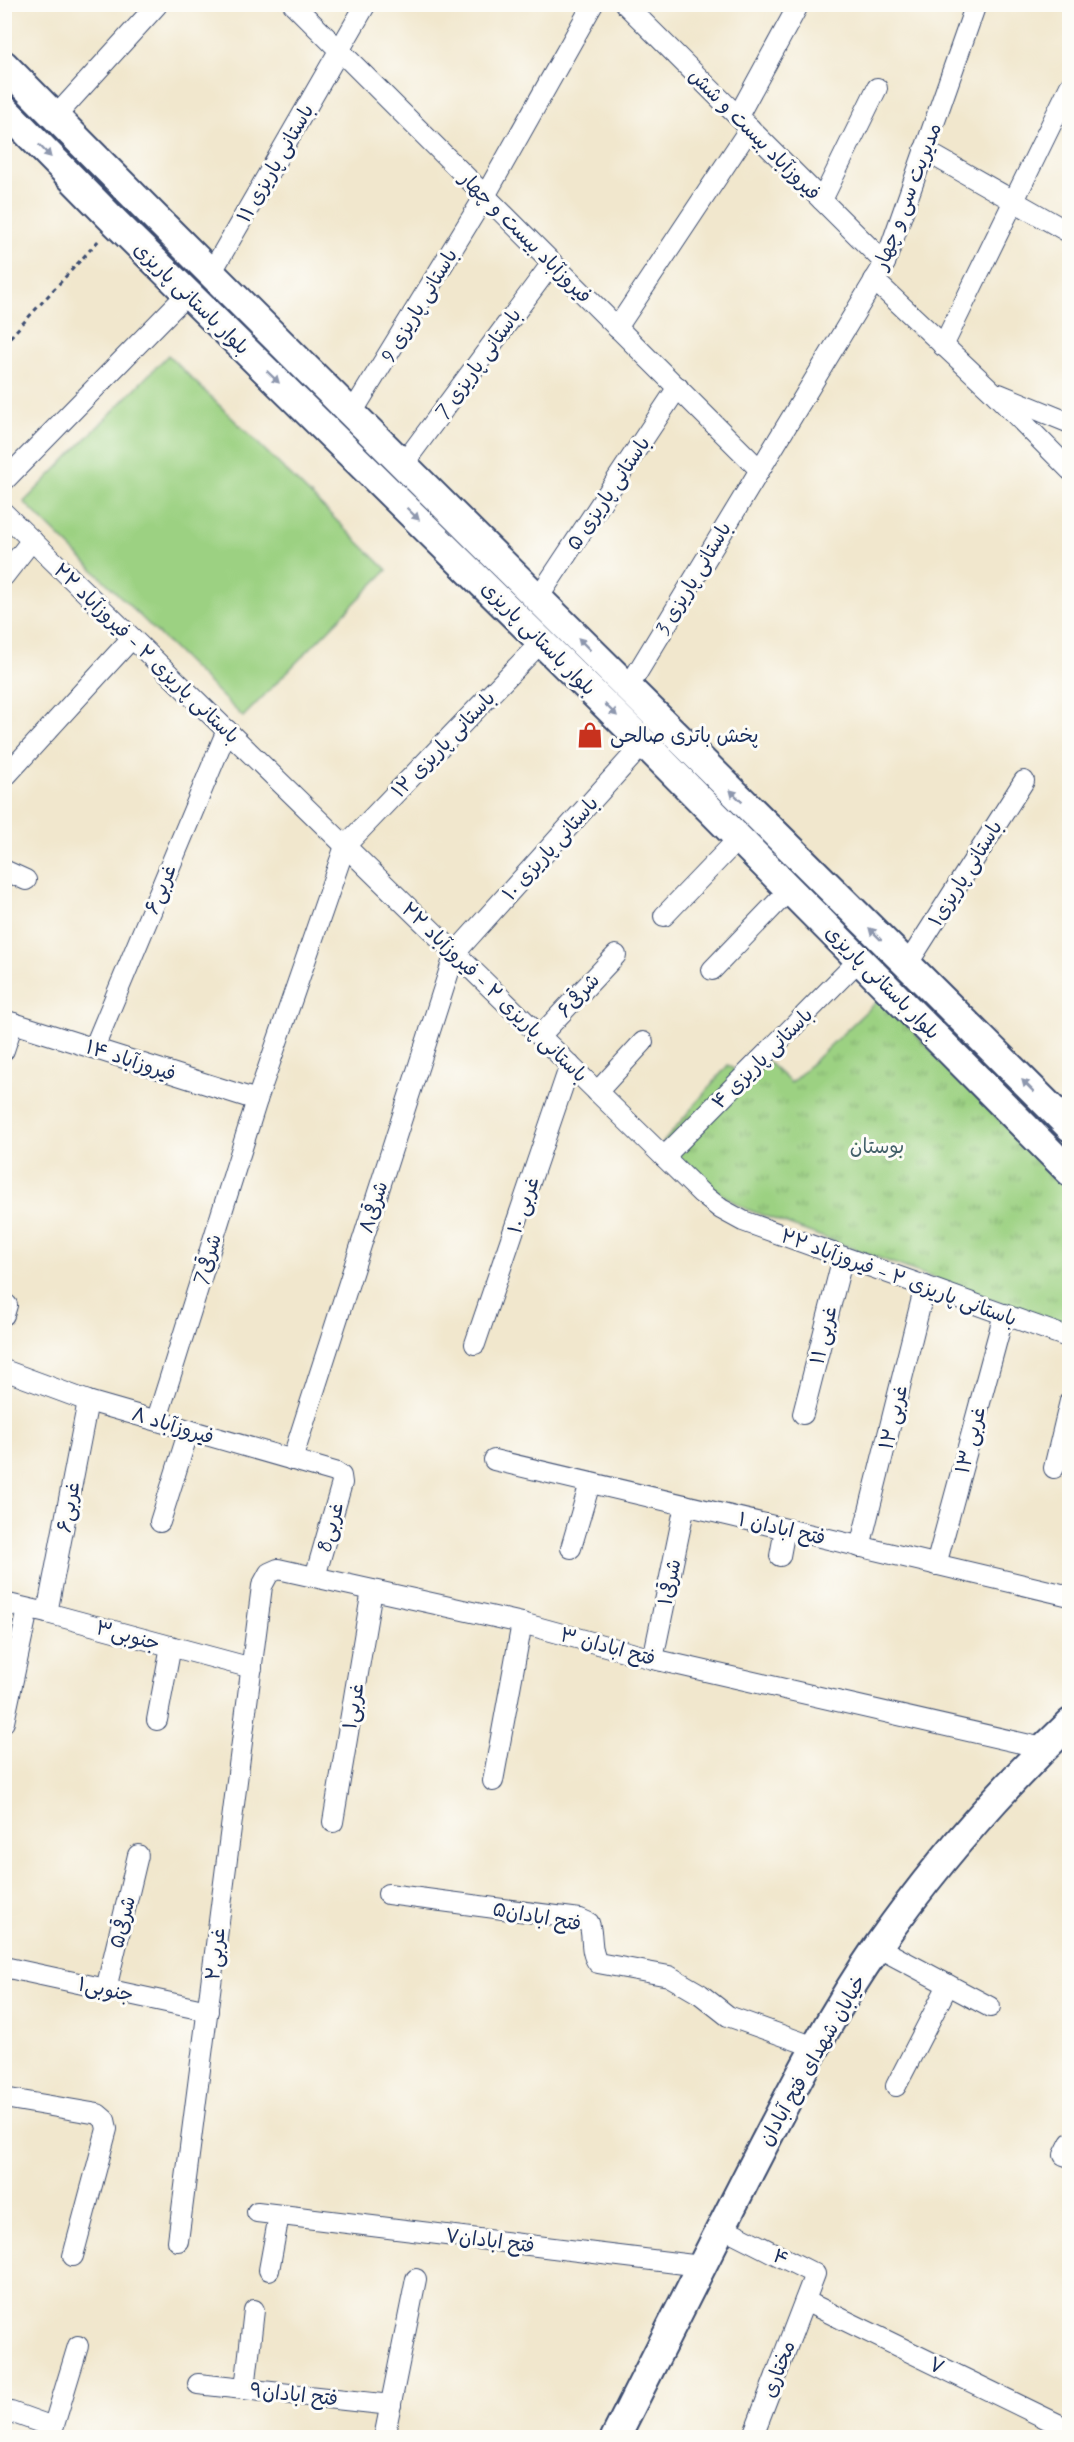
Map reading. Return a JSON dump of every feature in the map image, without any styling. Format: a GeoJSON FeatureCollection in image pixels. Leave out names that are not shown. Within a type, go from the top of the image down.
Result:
{"type":"FeatureCollection","features":[{"type":"Feature","properties":{"kind":"main road","name":"بلوار باستانی پاریزی"},"geometry":{"type":"LineString","coordinates":[[4,65],[210,275],[404,463],[1070,1127]]}},
{"type":"Feature","properties":{"kind":"main road","name":"بلوار باستانی پاریزی"},"geometry":{"type":"LineString","coordinates":[[4,109],[115,222],[487,586],[740,838],[1070,1172]]}},
{"type":"Feature","properties":{"kind":"main road","name":"خیابان شهدای فتح آبادان"},"geometry":{"type":"LineString","coordinates":[[615,2438],[701,2266],[816,2048],[877,1947],[939,1863],[1043,1748],[1070,1723]]}},
{"type":"Feature","properties":{"kind":"street","name":"فیروزآباد بیست و چهار"},"geometry":{"type":"LineString","coordinates":[[293,4],[759,469]]}},
{"type":"Feature","properties":{"kind":"street","name":"باستانی پاریزی ۱۱"},"geometry":{"type":"LineString","coordinates":[[210,275],[366,4]]}},
{"type":"Feature","properties":{"kind":"street","name":"باستانی پاریزی 9"},"geometry":{"type":"LineString","coordinates":[[352,413],[485,196],[593,4]]}},
{"type":"Feature","properties":{"kind":"street","name":"فیروزآباد بیست و شش"},"geometry":{"type":"LineString","coordinates":[[625,4],[885,263]]}},
{"type":"Feature","properties":{"kind":"street"},"geometry":{"type":"LineString","coordinates":[[617,328],[744,122],[799,4]]}},
{"type":"Feature","properties":{"kind":"street","name":"مدیریت سی و چهار"},"geometry":{"type":"LineString","coordinates":[[759,469],[885,263],[976,4]]}},
{"type":"Feature","properties":{"kind":"street"},"geometry":{"type":"LineString","coordinates":[[55,117],[157,5]]}},
{"type":"Feature","properties":{"kind":"street"},"geometry":{"type":"LineString","coordinates":[[943,346],[1070,86]]}},
{"type":"Feature","properties":{"kind":"street"},"geometry":{"type":"LineString","coordinates":[[822,200],[877,88]]}},
{"type":"Feature","properties":{"kind":"street"},"geometry":{"type":"LineString","coordinates":[[924,150],[1070,233]]}},
{"type":"Feature","properties":{"kind":"street","name":"باستانی پاریزی 7"},"geometry":{"type":"LineString","coordinates":[[404,463],[552,263]]}},
{"type":"Feature","properties":{"kind":"street"},"geometry":{"type":"LineString","coordinates":[[874,280],[991,390],[1070,470]]}},
{"type":"Feature","properties":{"kind":"street"},"geometry":{"type":"LineString","coordinates":[[4,481],[188,294]]}},
{"type":"Feature","properties":{"kind":"street","name":"باستانی پاریزی ۵"},"geometry":{"type":"LineString","coordinates":[[538,598],[678,387]]}},
{"type":"Feature","properties":{"kind":"street"},"geometry":{"type":"LineString","coordinates":[[991,390],[1070,423]]}},
{"type":"Feature","properties":{"kind":"street","name":"باستانی پاریزی 3"},"geometry":{"type":"LineString","coordinates":[[628,688],[759,469]]}},
{"type":"Feature","properties":{"kind":"street","name":"باستانی پاریزی ۲ - فیروزآباد ۲۲"},"geometry":{"type":"LineString","coordinates":[[4,513],[597,1092],[721,1209],[743,1221],[1070,1338]]}},
{"type":"Feature","properties":{"kind":"street"},"geometry":{"type":"LineString","coordinates":[[4,576],[32,540]]}},
{"type":"Feature","properties":{"kind":"street"},"geometry":{"type":"LineString","coordinates":[[4,778],[132,638]]}},
{"type":"Feature","properties":{"kind":"street","name":"باستانی پاریزی ۱۲"},"geometry":{"type":"LineString","coordinates":[[345,846],[541,642]]}},
{"type":"Feature","properties":{"kind":"street","name":"غربی۶"},"geometry":{"type":"LineString","coordinates":[[94,1048],[227,730]]}},
{"type":"Feature","properties":{"kind":"street","name":"باستانی پاریزی ۱۰"},"geometry":{"type":"LineString","coordinates":[[455,953],[644,743]]}},
{"type":"Feature","properties":{"kind":"street","name":"باستانی پاریزی۱"},"geometry":{"type":"LineString","coordinates":[[907,965],[1024,781]]}},
{"type":"Feature","properties":{"kind":"street"},"geometry":{"type":"LineString","coordinates":[[664,916],[740,838]]}},
{"type":"Feature","properties":{"kind":"street","name":"شرقی7"},"geometry":{"type":"LineString","coordinates":[[157,1419],[257,1100],[345,846]]}},
{"type":"Feature","properties":{"kind":"street"},"geometry":{"type":"LineString","coordinates":[[4,870],[26,880]]}},
{"type":"Feature","properties":{"kind":"street"},"geometry":{"type":"LineString","coordinates":[[712,970],[790,889]]}},
{"type":"Feature","properties":{"kind":"street","name":"شرقی۸"},"geometry":{"type":"LineString","coordinates":[[292,1460],[455,953]]}},
{"type":"Feature","properties":{"kind":"street","name":"شرقی۶"},"geometry":{"type":"LineString","coordinates":[[540,1036],[616,955]]}},
{"type":"Feature","properties":{"kind":"street","name":"باستانی پاریزی ۴"},"geometry":{"type":"LineString","coordinates":[[664,1157],[860,959]]}},
{"type":"Feature","properties":{"kind":"street"},"geometry":{"type":"LineString","coordinates":[[4,1050],[9,1021]]}},
{"type":"Feature","properties":{"kind":"street","name":"فیروزآباد ۱۴"},"geometry":{"type":"LineString","coordinates":[[9,1021],[257,1100]]}},
{"type":"Feature","properties":{"kind":"street"},"geometry":{"type":"LineString","coordinates":[[597,1092],[643,1042]]}},
{"type":"Feature","properties":{"kind":"street","name":"غربی ۱۰"},"geometry":{"type":"LineString","coordinates":[[475,1344],[570,1065]]}},
{"type":"Feature","properties":{"kind":"street","name":"غربی ۱۱"},"geometry":{"type":"LineString","coordinates":[[803,1414],[843,1257]]}},
{"type":"Feature","properties":{"kind":"street","name":"غربی ۱۲"},"geometry":{"type":"LineString","coordinates":[[860,1547],[925,1286]]}},
{"type":"Feature","properties":{"kind":"street","name":"غربی ۱۳"},"geometry":{"type":"LineString","coordinates":[[936,1565],[1004,1314]]}},
{"type":"Feature","properties":{"kind":"street","name":"فیروزآباد ۸"},"geometry":{"type":"LineString","coordinates":[[4,1370],[88,1401],[157,1419],[335,1472],[341,1476]]}},
{"type":"Feature","properties":{"kind":"street","name":"غربی۶"},"geometry":{"type":"LineString","coordinates":[[47,1613],[88,1401]]}},
{"type":"Feature","properties":{"kind":"street"},"geometry":{"type":"LineString","coordinates":[[1054,1468],[1070,1401]]}},
{"type":"Feature","properties":{"kind":"street"},"geometry":{"type":"LineString","coordinates":[[160,1522],[189,1430]]}},
{"type":"Feature","properties":{"kind":"street","name":"فتح ابادان ۱"},"geometry":{"type":"LineString","coordinates":[[494,1460],[1070,1596]]}},
{"type":"Feature","properties":{"kind":"street","name":"غربی8"},"geometry":{"type":"LineString","coordinates":[[315,1577],[342,1483],[341,1476]]}},
{"type":"Feature","properties":{"kind":"street"},"geometry":{"type":"LineString","coordinates":[[571,1548],[590,1483]]}},
{"type":"Feature","properties":{"kind":"street","name":"شرقی۱"},"geometry":{"type":"LineString","coordinates":[[653,1659],[685,1505]]}},
{"type":"Feature","properties":{"kind":"street"},"geometry":{"type":"LineString","coordinates":[[780,1556],[785,1529]]}},
{"type":"Feature","properties":{"kind":"street","name":"فتح ابادان ۳"},"geometry":{"type":"LineString","coordinates":[[252,1668],[262,1586],[269,1573],[278,1569],[522,1623],[653,1659],[1043,1748]]}},
{"type":"Feature","properties":{"kind":"street","name":"غربی۱"},"geometry":{"type":"LineString","coordinates":[[333,1822],[372,1590]]}},
{"type":"Feature","properties":{"kind":"street","name":"جنوبی۳"},"geometry":{"type":"LineString","coordinates":[[4,1603],[252,1668]]}},
{"type":"Feature","properties":{"kind":"street"},"geometry":{"type":"LineString","coordinates":[[4,1722],[27,1610]]}},
{"type":"Feature","properties":{"kind":"street"},"geometry":{"type":"LineString","coordinates":[[493,1781],[522,1623]]}},
{"type":"Feature","properties":{"kind":"street"},"geometry":{"type":"LineString","coordinates":[[157,1720],[171,1646]]}},
{"type":"Feature","properties":{"kind":"street","name":"غربی۲"},"geometry":{"type":"LineString","coordinates":[[178,2241],[252,1668]]}},
{"type":"Feature","properties":{"kind":"street","name":"شرقی۵"},"geometry":{"type":"LineString","coordinates":[[106,1989],[138,1856]]}},
{"type":"Feature","properties":{"kind":"street","name":"فتح ابادان۵"},"geometry":{"type":"LineString","coordinates":[[388,1894],[580,1919],[589,1923],[592,1932],[592,1955],[598,1963],[669,1976],[700,1994],[728,2016],[816,2048]]}},
{"type":"Feature","properties":{"kind":"street"},"geometry":{"type":"LineString","coordinates":[[877,1947],[990,2007]]}},
{"type":"Feature","properties":{"kind":"street","name":"جنوبی۱"},"geometry":{"type":"LineString","coordinates":[[5,1967],[208,2011]]}},
{"type":"Feature","properties":{"kind":"street"},"geometry":{"type":"LineString","coordinates":[[896,2086],[948,1985]]}},
{"type":"Feature","properties":{"kind":"street"},"geometry":{"type":"LineString","coordinates":[[4,2098],[98,2114],[105,2120],[107,2129],[73,2256]]}},
{"type":"Feature","properties":{"kind":"street"},"geometry":{"type":"LineString","coordinates":[[1070,2143],[1064,2155],[1070,2157]]}},
{"type":"Feature","properties":{"kind":"street","name":"فتح ابادان۷"},"geometry":{"type":"LineString","coordinates":[[257,2212],[701,2266]]}},
{"type":"Feature","properties":{"kind":"street"},"geometry":{"type":"LineString","coordinates":[[269,2270],[279,2215]]}},
{"type":"Feature","properties":{"kind":"street","name":"۴"},"geometry":{"type":"LineString","coordinates":[[722,2227],[815,2274],[805,2301]]}},
{"type":"Feature","properties":{"kind":"street"},"geometry":{"type":"LineString","coordinates":[[384,2438],[416,2279]]}},
{"type":"Feature","properties":{"kind":"street","name":"۷"},"geometry":{"type":"LineString","coordinates":[[805,2301],[1070,2430]]}},
{"type":"Feature","properties":{"kind":"street","name":"مختاری"},"geometry":{"type":"LineString","coordinates":[[752,2438],[805,2301]]}},
{"type":"Feature","properties":{"kind":"street"},"geometry":{"type":"LineString","coordinates":[[245,2389],[254,2310]]}},
{"type":"Feature","properties":{"kind":"street"},"geometry":{"type":"LineString","coordinates":[[4,2412],[11,2412],[50,2426],[54,2425],[78,2346]]}},
{"type":"Feature","properties":{"kind":"street","name":"فتح ابادان۹"},"geometry":{"type":"LineString","coordinates":[[198,2384],[391,2405]]}},
{"type":"Feature","properties":{"kind":"path"},"geometry":{"type":"LineString","coordinates":[[4,344],[115,222]]}},
{"type":"Feature","properties":{"kind":"green space"},"geometry":{"type":"Polygon","coordinates":[[[168,355],[387,570],[243,717],[24,502],[168,355]]]}},
{"type":"Feature","properties":{"kind":"green space","name":"بوستان"},"geometry":{"type":"Polygon","coordinates":[[[880,998],[1069,1191],[1069,1328],[746,1209],[702,1180],[662,1144],[728,1065],[746,1079],[765,1059],[791,1083],[880,998]]]}},
{"type":"Feature","properties":{"kind":"place","name":"پخش باتری صالحی"},"geometry":{"type":"Point","coordinates":[590,735]}}]}
